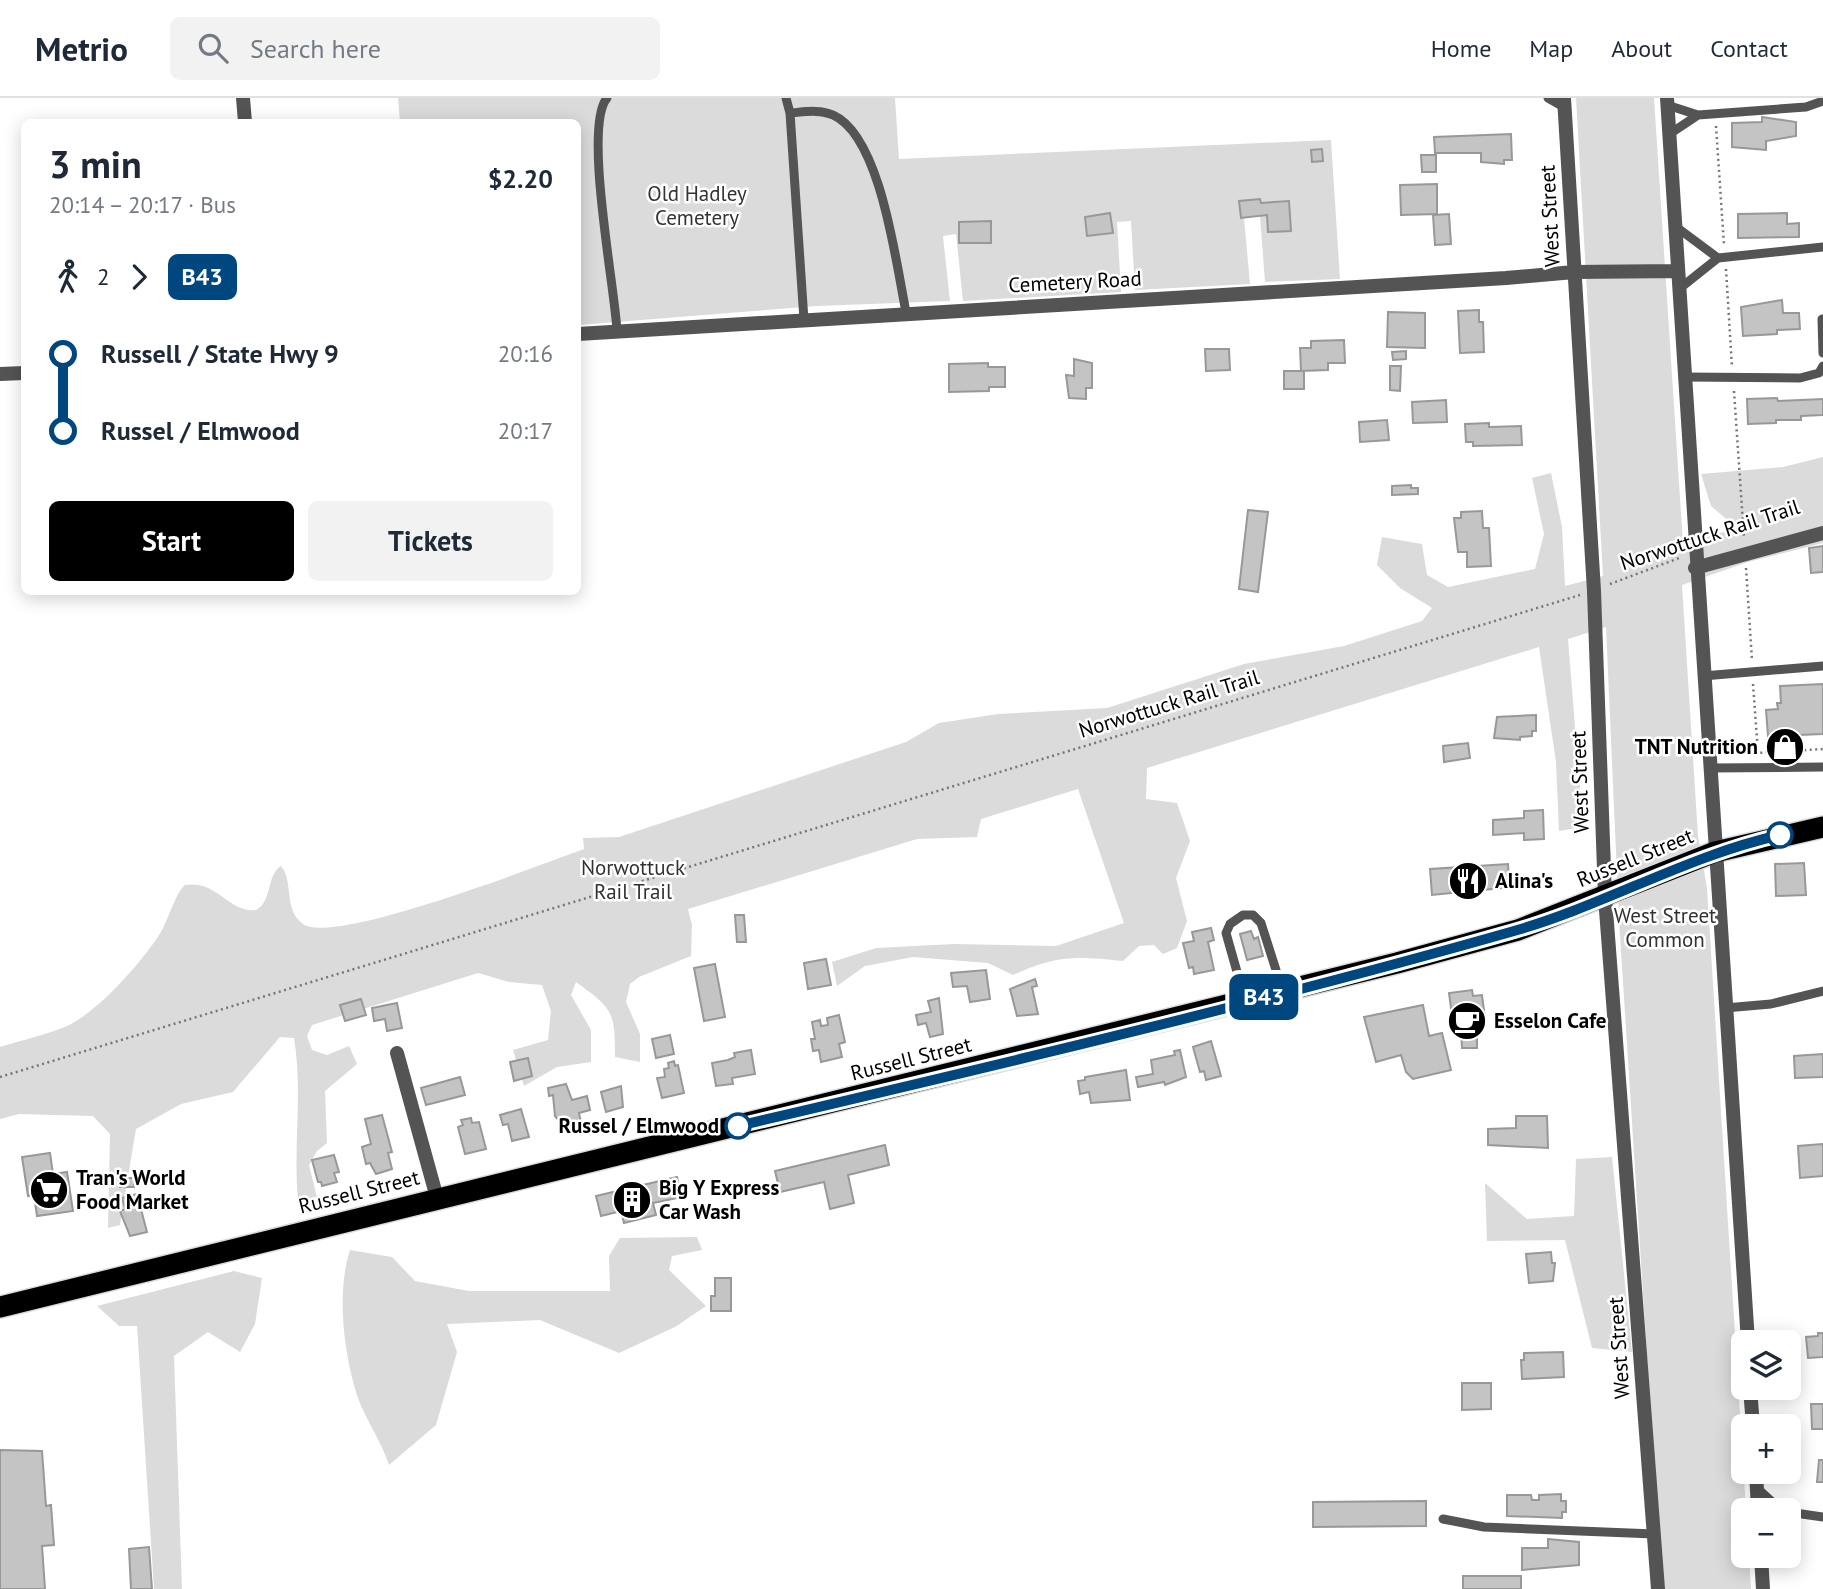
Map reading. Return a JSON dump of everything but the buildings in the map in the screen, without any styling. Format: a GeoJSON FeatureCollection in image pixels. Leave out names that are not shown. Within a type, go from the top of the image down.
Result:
{"type":"FeatureCollection","features":[{"type":"Feature","properties":{"kind":"highway","name":"Russell Street"},"geometry":{"type":"LineString","coordinates":[[0,1307],[1283,992],[1518,930],[1714,852],[1823,827]]}},
{"type":"Feature","properties":{"kind":"street"},"geometry":{"type":"LineString","coordinates":[[243,98],[245,119]]}},
{"type":"Feature","properties":{"kind":"street"},"geometry":{"type":"LineString","coordinates":[[1667,101],[1702,676],[1747,1330]]}},
{"type":"Feature","properties":{"kind":"street","name":"West Street"},"geometry":{"type":"LineString","coordinates":[[1564,102],[1594,590],[1605,897],[1658,1589]]}},
{"type":"Feature","properties":{"kind":"street","name":"Cemetery Road"},"geometry":{"type":"LineString","coordinates":[[581,334],[906,312],[1222,296],[1574,271],[1678,271]]}},
{"type":"Feature","properties":{"kind":"street"},"geometry":{"type":"LineString","coordinates":[[0,374],[21,373]]}},
{"type":"Feature","properties":{"kind":"street"},"geometry":{"type":"LineString","coordinates":[[1695,561],[1823,533]]}},
{"type":"Feature","properties":{"kind":"street"},"geometry":{"type":"LineString","coordinates":[[397,1053],[437,1198]]}},
{"type":"Feature","properties":{"kind":"street"},"geometry":{"type":"LineString","coordinates":[[1757,1484],[1757,1498]]}},
{"type":"Feature","properties":{"kind":"street"},"geometry":{"type":"LineString","coordinates":[[1762,1568],[1763,1589]]}},
{"type":"Feature","properties":{"kind":"lane"},"geometry":{"type":"LineString","coordinates":[[607,98],[599,114],[601,207],[617,331]]}},
{"type":"Feature","properties":{"kind":"lane"},"geometry":{"type":"LineString","coordinates":[[786,98],[790,113],[804,320]]}},
{"type":"Feature","properties":{"kind":"lane"},"geometry":{"type":"LineString","coordinates":[[1548,98],[1564,102]]}},
{"type":"Feature","properties":{"kind":"lane"},"geometry":{"type":"LineString","coordinates":[[1667,101],[1698,115]]}},
{"type":"Feature","properties":{"kind":"lane"},"geometry":{"type":"LineString","coordinates":[[1668,135],[1698,115],[1807,107],[1823,101]]}},
{"type":"Feature","properties":{"kind":"lane"},"geometry":{"type":"LineString","coordinates":[[790,113],[822,112],[833,115],[855,131],[862,142],[879,188],[906,312]]}},
{"type":"Feature","properties":{"kind":"lane"},"geometry":{"type":"LineString","coordinates":[[1675,226],[1721,257]]}},
{"type":"Feature","properties":{"kind":"lane"},"geometry":{"type":"LineString","coordinates":[[1678,289],[1721,257],[1823,247]]}},
{"type":"Feature","properties":{"kind":"lane"},"geometry":{"type":"LineString","coordinates":[[1822,319],[1823,353]]}},
{"type":"Feature","properties":{"kind":"lane"},"geometry":{"type":"LineString","coordinates":[[1684,377],[1811,377],[1819,373],[1823,366]]}},
{"type":"Feature","properties":{"kind":"lane"},"geometry":{"type":"LineString","coordinates":[[1702,676],[1823,666]]}},
{"type":"Feature","properties":{"kind":"lane"},"geometry":{"type":"LineString","coordinates":[[1709,768],[1823,767]]}},
{"type":"Feature","properties":{"kind":"lane"},"geometry":{"type":"LineString","coordinates":[[1246,1001],[1226,933],[1230,924],[1243,915],[1253,915],[1261,923],[1283,992]]}},
{"type":"Feature","properties":{"kind":"lane"},"geometry":{"type":"LineString","coordinates":[[1725,1008],[1771,1004],[1823,992]]}},
{"type":"Feature","properties":{"kind":"lane"},"geometry":{"type":"LineString","coordinates":[[1757,1489],[1767,1498]]}},
{"type":"Feature","properties":{"kind":"lane"},"geometry":{"type":"LineString","coordinates":[[1801,1514],[1823,1517]]}},
{"type":"Feature","properties":{"kind":"lane"},"geometry":{"type":"LineString","coordinates":[[1443,1519],[1484,1527],[1654,1534]]}},
{"type":"Feature","properties":{"kind":"path"},"geometry":{"type":"LineString","coordinates":[[1715,113],[1721,257],[1745,546]]}},
{"type":"Feature","properties":{"kind":"path","name":"Norwottuck Rail Trail"},"geometry":{"type":"LineString","coordinates":[[1735,542],[1751,537]]}},
{"type":"Feature","properties":{"kind":"path","name":"Norwottuck Rail Trail"},"geometry":{"type":"LineString","coordinates":[[0,1077],[1695,561]]}},
{"type":"Feature","properties":{"kind":"green space","name":"Old Hadley Cemetery"},"geometry":{"type":"Polygon","coordinates":[[[398,98],[895,98],[899,159],[1331,140],[1340,279],[1265,282],[1260,216],[1244,218],[1250,284],[1135,290],[1131,221],[1117,222],[1121,292],[963,301],[956,234],[943,236],[950,301],[817,306],[581,325],[581,119],[400,119],[398,98]]]}},
{"type":"Feature","properties":{"kind":"green space","name":"West Street Common"},"geometry":{"type":"Polygon","coordinates":[[[1576,98],[1654,98],[1683,544],[1737,528],[1711,506],[1701,474],[1783,467],[1823,457],[1823,543],[1748,562],[1682,585],[1698,836],[1707,888],[1735,1330],[1731,1330],[1731,1400],[1739,1400],[1740,1414],[1731,1414],[1731,1484],[1744,1484],[1745,1498],[1731,1498],[1731,1568],[1750,1568],[1751,1589],[1662,1589],[1619,920],[1606,627],[1568,639],[1583,827],[1559,831],[1556,762],[1539,647],[1147,768],[1146,799],[1177,803],[1190,841],[1176,878],[1187,921],[1177,948],[1163,954],[1154,945],[1139,946],[1123,961],[1092,958],[1054,960],[1013,975],[988,963],[913,957],[865,966],[837,986],[832,962],[876,948],[954,944],[1056,946],[1124,923],[1078,789],[981,819],[977,837],[917,839],[688,909],[692,925],[691,956],[639,977],[630,984],[626,1002],[640,1034],[640,1062],[615,1057],[614,1030],[609,1012],[605,1005],[576,982],[571,995],[591,1030],[591,1062],[557,1067],[524,1086],[513,1050],[548,1040],[551,1011],[542,985],[509,982],[478,973],[312,1025],[307,1036],[312,1050],[327,1055],[349,1046],[357,1064],[325,1091],[327,1143],[317,1151],[309,1165],[317,1197],[298,1201],[298,1079],[294,1038],[280,1037],[233,1092],[181,1104],[136,1129],[120,1225],[108,1228],[110,1134],[93,1116],[19,1114],[0,1119],[0,1047],[67,1026],[106,998],[153,944],[185,885],[206,887],[238,907],[256,910],[265,901],[273,875],[281,866],[287,879],[293,911],[303,924],[322,928],[354,924],[485,885],[584,849],[583,838],[619,837],[906,742],[939,723],[998,714],[1107,708],[1244,664],[1344,646],[1422,621],[1432,608],[1400,588],[1377,565],[1382,537],[1422,544],[1427,575],[1448,587],[1535,569],[1544,534],[1532,478],[1551,473],[1562,527],[1565,586],[1603,576],[1576,98]]]}},
{"type":"Feature","properties":{"kind":"green space"},"geometry":{"type":"Polygon","coordinates":[[[1612,1157],[1632,1352],[1592,1348],[1565,1240],[1487,1241],[1485,1183],[1527,1219],[1574,1216],[1576,1159],[1612,1157]]]}},
{"type":"Feature","properties":{"kind":"green space"},"geometry":{"type":"Polygon","coordinates":[[[697,1237],[702,1250],[672,1256],[669,1270],[706,1306],[675,1327],[619,1353],[540,1320],[447,1324],[457,1352],[436,1425],[389,1465],[357,1396],[347,1353],[343,1300],[350,1250],[392,1257],[415,1281],[469,1291],[610,1291],[609,1256],[620,1238],[697,1237]]]}},
{"type":"Feature","properties":{"kind":"green space"},"geometry":{"type":"Polygon","coordinates":[[[234,1271],[262,1278],[255,1324],[240,1352],[208,1332],[174,1356],[182,1589],[154,1589],[137,1326],[119,1326],[97,1306],[234,1271]]]}},
{"type":"Feature","properties":{"kind":"bus line","name":"B43"},"geometry":{"type":"LineString","coordinates":[[738,1126],[1201,1013],[1518,930],[1714,852],[1780,835]]}},
{"type":"Feature","properties":{"kind":"place","name":"TNT Nutrition"},"geometry":{"type":"Point","coordinates":[1785,747]}},
{"type":"Feature","properties":{"kind":"place","name":"Alina's"},"geometry":{"type":"Point","coordinates":[1468,881]}},
{"type":"Feature","properties":{"kind":"place","name":"Esselon Cafe"},"geometry":{"type":"Point","coordinates":[1467,1021]}},
{"type":"Feature","properties":{"kind":"place","name":"Russel / Elmwood"},"geometry":{"type":"Point","coordinates":[738,1126]}},
{"type":"Feature","properties":{"kind":"place","name":"Tran's World Food Market"},"geometry":{"type":"Point","coordinates":[49,1190]}},
{"type":"Feature","properties":{"kind":"place","name":"Big Y Express Car Wash"},"geometry":{"type":"Point","coordinates":[632,1200]}}]}
